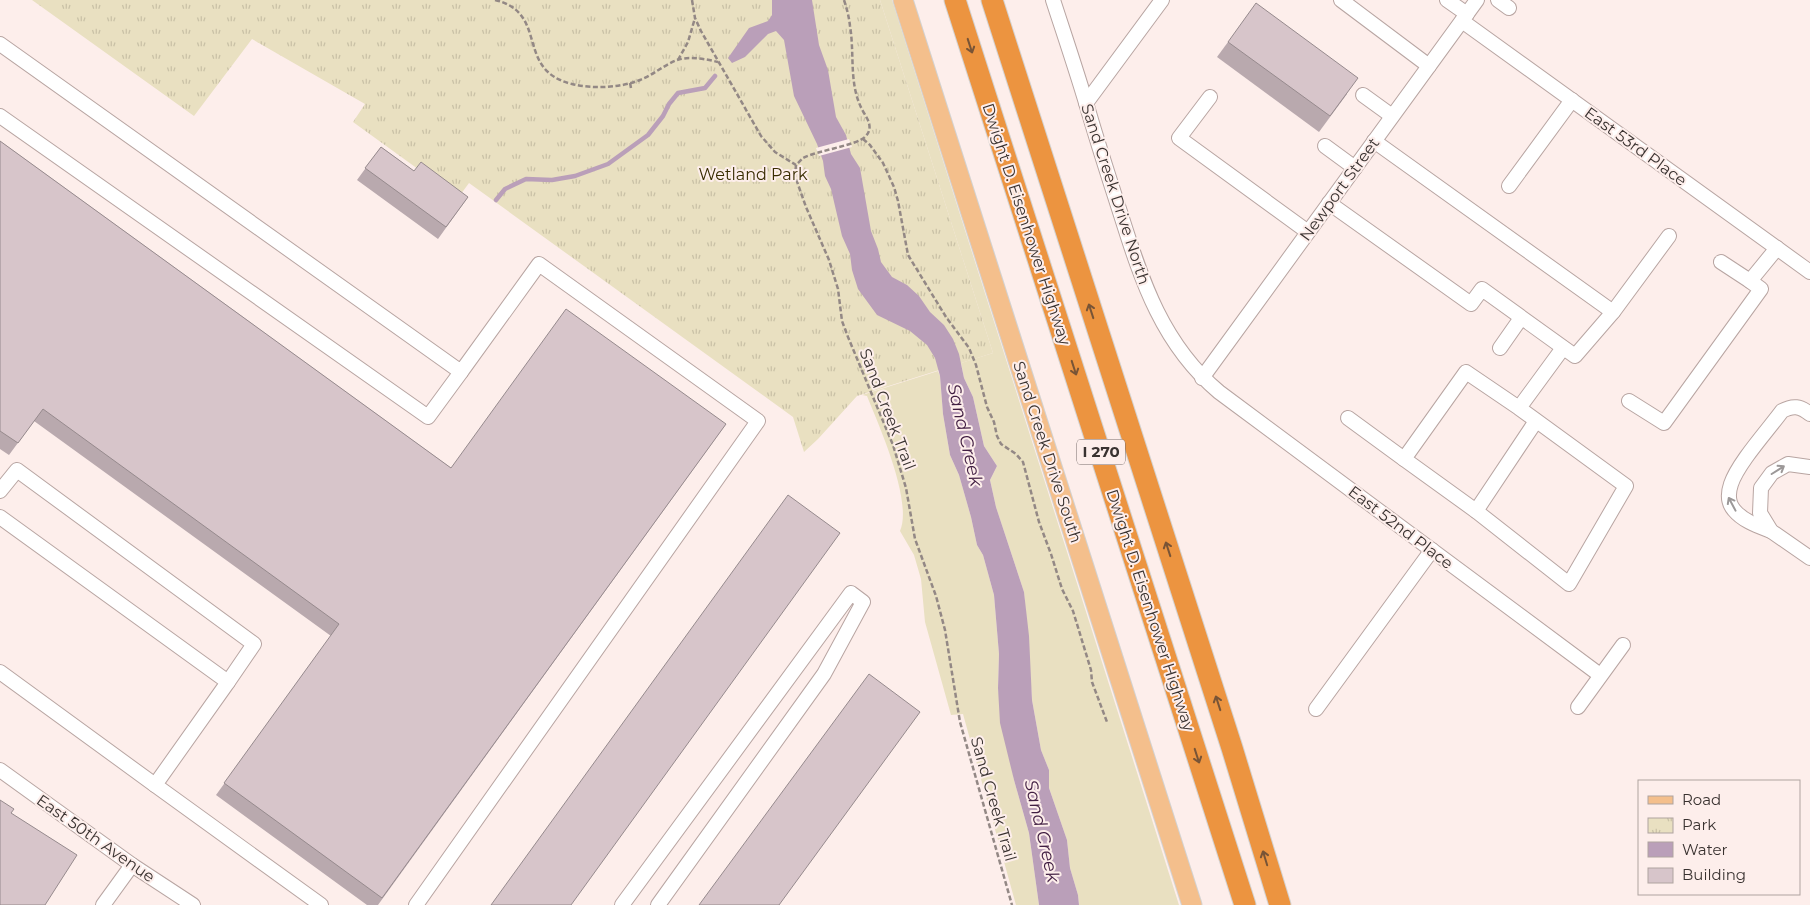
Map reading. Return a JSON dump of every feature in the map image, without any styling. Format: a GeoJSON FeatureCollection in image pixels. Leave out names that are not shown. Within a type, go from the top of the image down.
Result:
{"type":"FeatureCollection","features":[{"type":"Feature","properties":{"kind":"highway","name":"Dwight D. Eisenhower Highway"},"geometry":{"type":"LineString","coordinates":[[955,0],[1245,905]]}},
{"type":"Feature","properties":{"kind":"highway","name":"I 270"},"geometry":{"type":"LineString","coordinates":[[992,0],[1232,748],[1280,905]]}},
{"type":"Feature","properties":{"kind":"main road","name":"Sand Creek Drive South"},"geometry":{"type":"LineString","coordinates":[[903,0],[1192,905]]}},
{"type":"Feature","properties":{"kind":"street","name":"Sand Creek Drive North"},"geometry":{"type":"LineString","coordinates":[[1053,0],[1133,254],[1152,302],[1176,346],[1202,378]]}},
{"type":"Feature","properties":{"kind":"street"},"geometry":{"type":"LineString","coordinates":[[1086,103],[1162,0]]}},
{"type":"Feature","properties":{"kind":"street"},"geometry":{"type":"LineString","coordinates":[[1340,0],[1429,66]]}},
{"type":"Feature","properties":{"kind":"street","name":"East 53rd Place"},"geometry":{"type":"LineString","coordinates":[[1447,0],[1464,18],[1572,100],[1810,272]]}},
{"type":"Feature","properties":{"kind":"street","name":"Newport Street"},"geometry":{"type":"LineString","coordinates":[[1202,378],[1477,0]]}},
{"type":"Feature","properties":{"kind":"street"},"geometry":{"type":"LineString","coordinates":[[0,44],[461,372]]}},
{"type":"Feature","properties":{"kind":"street"},"geometry":{"type":"LineString","coordinates":[[1363,95],[1392,116]]}},
{"type":"Feature","properties":{"kind":"street"},"geometry":{"type":"LineString","coordinates":[[1210,97],[1179,138],[1308,232]]}},
{"type":"Feature","properties":{"kind":"street"},"geometry":{"type":"LineString","coordinates":[[1509,186],[1572,100]]}},
{"type":"Feature","properties":{"kind":"street"},"geometry":{"type":"LineString","coordinates":[[0,116],[428,417],[539,264],[758,422],[416,905]]}},
{"type":"Feature","properties":{"kind":"street"},"geometry":{"type":"LineString","coordinates":[[1374,141],[1613,312]]}},
{"type":"Feature","properties":{"kind":"street"},"geometry":{"type":"LineString","coordinates":[[1325,146],[1355,168]]}},
{"type":"Feature","properties":{"kind":"street"},"geometry":{"type":"LineString","coordinates":[[1329,203],[1471,304],[1482,288],[1575,356],[1613,312],[1670,236]]}},
{"type":"Feature","properties":{"kind":"street"},"geometry":{"type":"LineString","coordinates":[[1750,281],[1777,248]]}},
{"type":"Feature","properties":{"kind":"street"},"geometry":{"type":"LineString","coordinates":[[1629,401],[1664,423],[1761,289],[1721,262]]}},
{"type":"Feature","properties":{"kind":"street"},"geometry":{"type":"LineString","coordinates":[[1500,348],[1521,318]]}},
{"type":"Feature","properties":{"kind":"street"},"geometry":{"type":"LineString","coordinates":[[1519,408],[1563,348]]}},
{"type":"Feature","properties":{"kind":"street"},"geometry":{"type":"LineString","coordinates":[[1348,418],[1404,459],[1476,511],[1568,584],[1626,486],[1466,372],[1404,459]]}},
{"type":"Feature","properties":{"kind":"street","name":"East 52nd Place"},"geometry":{"type":"LineString","coordinates":[[1202,378],[1600,675]]}},
{"type":"Feature","properties":{"kind":"street"},"geometry":{"type":"LineString","coordinates":[[1810,414],[1796,406],[1782,411],[1736,471],[1730,485],[1728,498],[1734,510],[1752,524],[1771,531],[1810,558]]}},
{"type":"Feature","properties":{"kind":"street"},"geometry":{"type":"LineString","coordinates":[[1476,511],[1536,421]]}},
{"type":"Feature","properties":{"kind":"street"},"geometry":{"type":"LineString","coordinates":[[1771,531],[1760,513],[1761,488],[1772,473],[1788,464],[1810,467]]}},
{"type":"Feature","properties":{"kind":"street"},"geometry":{"type":"LineString","coordinates":[[0,492],[16,470],[254,644],[155,785]]}},
{"type":"Feature","properties":{"kind":"street"},"geometry":{"type":"LineString","coordinates":[[0,517],[228,682]]}},
{"type":"Feature","properties":{"kind":"street"},"geometry":{"type":"LineString","coordinates":[[1316,709],[1432,550]]}},
{"type":"Feature","properties":{"kind":"street"},"geometry":{"type":"LineString","coordinates":[[622,905],[851,593],[863,602],[824,674],[658,905]]}},
{"type":"Feature","properties":{"kind":"street"},"geometry":{"type":"LineString","coordinates":[[1578,707],[1623,644]]}},
{"type":"Feature","properties":{"kind":"street"},"geometry":{"type":"LineString","coordinates":[[0,672],[321,905]]}},
{"type":"Feature","properties":{"kind":"street","name":"East 50th Avenue"},"geometry":{"type":"LineString","coordinates":[[0,770],[132,865],[193,905]]}},
{"type":"Feature","properties":{"kind":"street"},"geometry":{"type":"LineString","coordinates":[[103,905],[132,865]]}},
{"type":"Feature","properties":{"kind":"path"},"geometry":{"type":"LineString","coordinates":[[496,0],[512,6],[526,20],[537,57],[542,66],[555,76],[572,84],[587,86],[630,83],[649,76],[678,60],[699,59],[718,62]]}},
{"type":"Feature","properties":{"kind":"path"},"geometry":{"type":"LineString","coordinates":[[692,0],[695,18],[761,136],[775,152],[796,165],[802,158],[814,153],[863,139],[870,125],[856,94],[852,71],[850,27],[844,0]]}},
{"type":"Feature","properties":{"kind":"path"},"geometry":{"type":"LineString","coordinates":[[678,60],[688,42],[695,18]]}},
{"type":"Feature","properties":{"kind":"path"},"geometry":{"type":"LineString","coordinates":[[630,83],[632,88]]}},
{"type":"Feature","properties":{"kind":"path"},"geometry":{"type":"LineString","coordinates":[[863,139],[870,145],[883,163],[894,188],[908,255],[946,318],[969,348],[976,365],[986,407],[994,422],[997,436],[1001,444],[1016,454],[1023,462],[1039,522],[1052,554],[1062,589],[1073,611],[1091,670],[1092,682],[1107,722]]}},
{"type":"Feature","properties":{"kind":"path","name":"Sand Creek Trail"},"geometry":{"type":"LineString","coordinates":[[796,165],[795,176],[834,275],[838,289],[842,321],[893,445],[906,488],[915,539],[936,596],[945,630],[960,722],[1012,905]]}},
{"type":"Feature","properties":{"kind":"green space","name":"Wetland Park"},"geometry":{"type":"Polygon","coordinates":[[[32,0],[880,0],[993,353],[857,396],[804,452],[793,417],[469,183],[458,198],[353,122],[365,104],[252,39],[194,116],[32,0]]]}},
{"type":"Feature","properties":{"kind":"green space"},"geometry":{"type":"Polygon","coordinates":[[[880,0],[892,0],[1179,905],[1079,905],[1070,868],[1067,840],[1049,788],[1049,770],[1041,750],[1032,700],[1024,592],[996,507],[990,480],[997,466],[984,446],[973,397],[964,378],[961,363],[993,353],[880,0]]]}},
{"type":"Feature","properties":{"kind":"green space"},"geometry":{"type":"Polygon","coordinates":[[[938,371],[950,455],[959,475],[977,545],[983,555],[994,595],[999,654],[998,688],[1014,780],[1029,833],[1039,905],[1016,905],[963,714],[951,715],[925,622],[921,579],[914,555],[900,531],[903,518],[902,501],[893,464],[867,396],[862,395],[938,371]]]}},
{"type":"Feature","properties":{"kind":"water","name":"Sand Creek"},"geometry":{"type":"Polygon","coordinates":[[[772,0],[812,0],[819,45],[828,70],[836,117],[846,135],[851,154],[860,168],[871,231],[881,262],[892,277],[907,285],[919,296],[930,312],[944,325],[953,339],[959,354],[964,378],[973,397],[984,446],[997,466],[990,480],[996,507],[1024,592],[1029,636],[1032,700],[1041,750],[1049,770],[1049,788],[1067,840],[1070,868],[1079,905],[1039,905],[1029,833],[1000,723],[999,654],[994,595],[983,555],[977,545],[959,475],[950,455],[943,414],[940,376],[935,358],[927,345],[910,331],[877,315],[858,289],[852,270],[850,254],[842,236],[831,189],[825,176],[823,161],[794,96],[784,40],[776,31],[768,34],[745,57],[732,63],[728,58],[749,28],[768,21],[772,15],[772,0]]]}},
{"type":"Feature","properties":{"kind":"pier"},"geometry":{"type":"Polygon","coordinates":[[[849,139],[852,147],[819,156],[816,148],[849,139]]]}},
{"type":"Feature","properties":{"kind":"building"},"geometry":{"type":"Polygon","coordinates":[[[1256,3],[1358,78],[1330,116],[1228,42],[1256,3]]]}},
{"type":"Feature","properties":{"kind":"building"},"geometry":{"type":"Polygon","coordinates":[[[0,141],[451,468],[566,309],[726,424],[382,898],[224,783],[339,624],[43,409],[18,443],[0,431],[0,141]]]}},
{"type":"Feature","properties":{"kind":"building"},"geometry":{"type":"Polygon","coordinates":[[[381,147],[414,171],[421,162],[468,197],[446,227],[365,168],[381,147]]]}},
{"type":"Feature","properties":{"kind":"building"},"geometry":{"type":"Polygon","coordinates":[[[788,495],[840,533],[571,905],[491,905],[788,495]]]}},
{"type":"Feature","properties":{"kind":"building"},"geometry":{"type":"Polygon","coordinates":[[[869,674],[920,712],[779,905],[699,905],[869,674]]]}},
{"type":"Feature","properties":{"kind":"building"},"geometry":{"type":"Polygon","coordinates":[[[0,800],[14,809],[11,813],[77,855],[45,905],[0,905],[0,800]]]}},
{"type":"Feature","properties":{"kind":"waterway"},"geometry":{"type":"LineString","coordinates":[[496,200],[505,189],[526,179],[552,180],[575,176],[608,164],[648,135],[678,93],[705,88],[715,76]]}}]}
